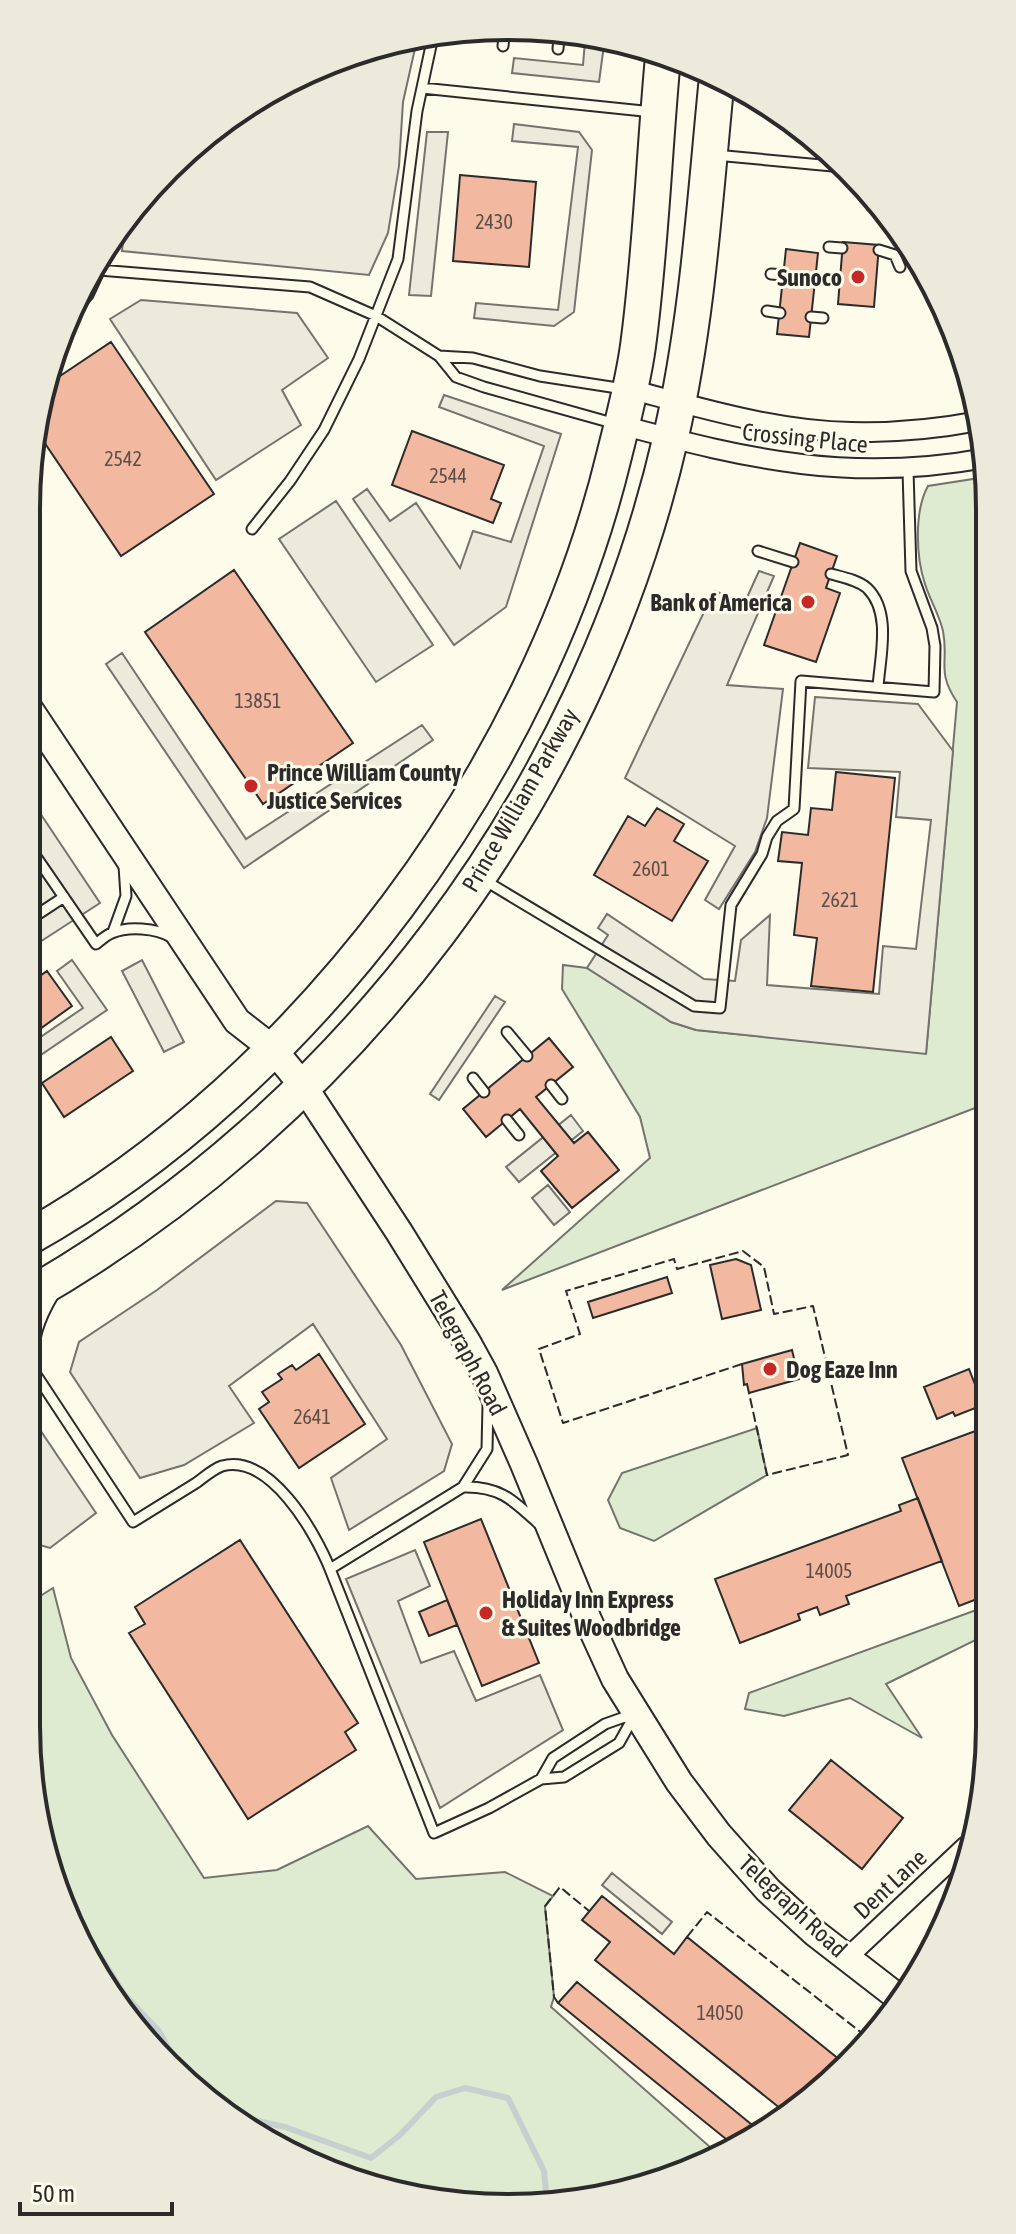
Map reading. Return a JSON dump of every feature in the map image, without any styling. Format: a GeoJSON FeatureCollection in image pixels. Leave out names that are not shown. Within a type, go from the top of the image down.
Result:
{"type":"FeatureCollection","features":[{"type":"Feature","properties":{"kind":"highway","name":"Prince William Parkway"},"geometry":{"type":"LineString","coordinates":[[40,1227],[97,1195],[184,1129],[273,1049],[352,962],[396,907],[438,850],[473,794],[540,665],[581,568],[605,492],[639,338],[662,67]]}},
{"type":"Feature","properties":{"kind":"highway","name":"Prince William Parkway"},"geometry":{"type":"LineString","coordinates":[[40,1289],[179,1196],[254,1135],[354,1037],[396,988],[479,877],[544,770],[603,645],[631,573],[670,438],[690,341],[716,88]]}},
{"type":"Feature","properties":{"kind":"main road","name":"Telegraph Road"},"geometry":{"type":"LineString","coordinates":[[40,725],[237,1021],[273,1049],[304,1087],[467,1342],[615,1679],[679,1782],[719,1835],[768,1890],[892,1993]]}},
{"type":"Feature","properties":{"kind":"street","name":"Crossing Place"},"geometry":{"type":"LineString","coordinates":[[629,389],[789,426],[841,432],[923,429],[968,423]]}},
{"type":"Feature","properties":{"kind":"street","name":"Crossing Place"},"geometry":{"type":"LineString","coordinates":[[621,425],[768,461],[845,469],[908,470],[973,460]]}},
{"type":"Feature","properties":{"kind":"street","name":"Dent Lane"},"geometry":{"type":"LineString","coordinates":[[847,1958],[958,1854]]}},
{"type":"Feature","properties":{"kind":"lane"},"geometry":{"type":"LineString","coordinates":[[503,46],[504,40]]}},
{"type":"Feature","properties":{"kind":"lane"},"geometry":{"type":"LineString","coordinates":[[558,43],[558,49]]}},
{"type":"Feature","properties":{"kind":"lane"},"geometry":{"type":"LineString","coordinates":[[252,529],[290,481],[324,430],[359,359],[398,259],[431,47]]}},
{"type":"Feature","properties":{"kind":"lane"},"geometry":{"type":"LineString","coordinates":[[422,88],[658,113]]}},
{"type":"Feature","properties":{"kind":"lane"},"geometry":{"type":"LineString","coordinates":[[709,154],[827,165]]}},
{"type":"Feature","properties":{"kind":"lane"},"geometry":{"type":"LineString","coordinates":[[829,247],[842,248]]}},
{"type":"Feature","properties":{"kind":"lane"},"geometry":{"type":"LineString","coordinates":[[879,250],[895,255],[900,267]]}},
{"type":"Feature","properties":{"kind":"lane"},"geometry":{"type":"LineString","coordinates":[[106,268],[310,287],[376,316],[439,356],[456,377],[621,425]]}},
{"type":"Feature","properties":{"kind":"lane"},"geometry":{"type":"LineString","coordinates":[[771,274],[784,275]]}},
{"type":"Feature","properties":{"kind":"lane"},"geometry":{"type":"LineString","coordinates":[[815,278],[826,279]]}},
{"type":"Feature","properties":{"kind":"lane"},"geometry":{"type":"LineString","coordinates":[[767,311],[780,313]]}},
{"type":"Feature","properties":{"kind":"lane"},"geometry":{"type":"LineString","coordinates":[[811,317],[823,318]]}},
{"type":"Feature","properties":{"kind":"lane"},"geometry":{"type":"LineString","coordinates":[[439,356],[473,358],[540,376],[629,389]]}},
{"type":"Feature","properties":{"kind":"lane"},"geometry":{"type":"LineString","coordinates":[[479,877],[694,1006],[720,1008],[731,905],[762,854],[767,837],[777,821],[794,809],[801,681],[934,692],[935,646],[932,628],[911,571],[908,470]]}},
{"type":"Feature","properties":{"kind":"lane"},"geometry":{"type":"LineString","coordinates":[[758,551],[793,562]]}},
{"type":"Feature","properties":{"kind":"lane"},"geometry":{"type":"LineString","coordinates":[[831,574],[867,588],[880,612],[883,630],[878,687]]}},
{"type":"Feature","properties":{"kind":"lane"},"geometry":{"type":"LineString","coordinates":[[113,932],[127,887],[117,842]]}},
{"type":"Feature","properties":{"kind":"lane"},"geometry":{"type":"LineString","coordinates":[[40,862],[96,944],[113,932],[162,932],[186,945]]}},
{"type":"Feature","properties":{"kind":"lane"},"geometry":{"type":"LineString","coordinates":[[40,913],[64,897]]}},
{"type":"Feature","properties":{"kind":"lane"},"geometry":{"type":"LineString","coordinates":[[507,1032],[527,1056]]}},
{"type":"Feature","properties":{"kind":"lane"},"geometry":{"type":"LineString","coordinates":[[473,1078],[484,1092]]}},
{"type":"Feature","properties":{"kind":"lane"},"geometry":{"type":"LineString","coordinates":[[551,1085],[562,1099]]}},
{"type":"Feature","properties":{"kind":"lane"},"geometry":{"type":"LineString","coordinates":[[507,1120],[519,1135]]}},
{"type":"Feature","properties":{"kind":"lane"},"geometry":{"type":"LineString","coordinates":[[40,1323],[65,1274]]}},
{"type":"Feature","properties":{"kind":"lane"},"geometry":{"type":"LineString","coordinates":[[330,1569],[463,1487],[484,1456],[488,1443],[487,1382]]}},
{"type":"Feature","properties":{"kind":"lane"},"geometry":{"type":"LineString","coordinates":[[40,1384],[133,1522],[221,1466],[252,1469],[280,1488],[322,1551],[434,1833],[489,1808],[541,1779],[564,1777],[619,1743],[635,1713]]}},
{"type":"Feature","properties":{"kind":"lane"},"geometry":{"type":"LineString","coordinates":[[463,1487],[479,1487],[501,1493],[553,1535]]}},
{"type":"Feature","properties":{"kind":"lane"},"geometry":{"type":"LineString","coordinates":[[541,1779],[553,1758],[605,1724],[635,1713]]}},
{"type":"Feature","properties":{"kind":"green space"},"geometry":{"type":"Polygon","coordinates":[[[975,479],[976,1108],[502,1290],[650,1158],[640,1117],[562,989],[563,965],[587,968],[671,1022],[696,1030],[926,1053],[957,702],[947,682],[943,631],[927,590],[918,548],[920,508],[928,486],[975,479]]]}},
{"type":"Feature","properties":{"kind":"green space"},"geometry":{"type":"Polygon","coordinates":[[[757,1428],[767,1475],[654,1541],[620,1528],[608,1500],[622,1473],[757,1428]]]}},
{"type":"Feature","properties":{"kind":"green space"},"geometry":{"type":"Polygon","coordinates":[[[53,1588],[71,1658],[112,1735],[204,1878],[277,1870],[368,1826],[416,1879],[505,1872],[553,1896],[545,1907],[554,1997],[551,2007],[711,2148],[629,2178],[569,2190],[508,2194],[447,2190],[387,2178],[301,2146],[248,2115],[199,2078],[156,2035],[119,1986],[88,1933],[65,1876],[49,1817],[41,1757],[40,1596],[53,1588]]]}},
{"type":"Feature","properties":{"kind":"green space"},"geometry":{"type":"Polygon","coordinates":[[[976,1610],[976,1640],[886,1684],[922,1738],[850,1698],[784,1716],[745,1709],[749,1693],[976,1610]]]}},
{"type":"Feature","properties":{"kind":"shaded area"},"geometry":{"type":"Polygon","coordinates":[[[585,47],[603,50],[599,82],[512,73],[514,58],[583,65],[585,47]]]}},
{"type":"Feature","properties":{"kind":"shaded area"},"geometry":{"type":"Polygon","coordinates":[[[415,50],[403,102],[399,166],[388,233],[369,275],[122,251],[123,243],[137,223],[177,177],[248,119],[301,88],[329,76],[415,50]]]}},
{"type":"Feature","properties":{"kind":"shaded area"},"geometry":{"type":"Polygon","coordinates":[[[514,124],[579,132],[592,150],[574,312],[554,326],[474,318],[476,303],[558,310],[578,147],[512,141],[514,124]]]}},
{"type":"Feature","properties":{"kind":"shaded area"},"geometry":{"type":"Polygon","coordinates":[[[427,132],[448,132],[431,296],[409,295],[427,132]]]}},
{"type":"Feature","properties":{"kind":"shaded area"},"geometry":{"type":"Polygon","coordinates":[[[141,300],[297,313],[328,358],[282,390],[301,425],[216,480],[110,319],[141,300]]]}},
{"type":"Feature","properties":{"kind":"shaded area"},"geometry":{"type":"Polygon","coordinates":[[[444,395],[561,434],[506,607],[454,645],[353,499],[367,489],[390,521],[416,503],[460,568],[473,531],[511,542],[544,446],[439,407],[444,395]]]}},
{"type":"Feature","properties":{"kind":"shaded area"},"geometry":{"type":"Polygon","coordinates":[[[336,501],[433,645],[376,682],[279,539],[336,501]]]}},
{"type":"Feature","properties":{"kind":"shaded area"},"geometry":{"type":"Polygon","coordinates":[[[759,571],[774,576],[727,685],[783,689],[767,818],[755,852],[719,909],[705,900],[735,846],[625,778],[714,591],[745,602],[759,571]]]}},
{"type":"Feature","properties":{"kind":"shaded area"},"geometry":{"type":"Polygon","coordinates":[[[122,653],[246,839],[422,725],[433,740],[244,868],[106,664],[122,653]]]}},
{"type":"Feature","properties":{"kind":"shaded area"},"geometry":{"type":"Polygon","coordinates":[[[815,697],[918,704],[953,751],[926,1054],[696,1030],[671,1022],[587,968],[608,935],[598,928],[607,914],[704,979],[735,981],[741,940],[770,915],[767,985],[879,994],[883,946],[916,949],[931,820],[896,817],[900,772],[808,768],[815,697]]]}},
{"type":"Feature","properties":{"kind":"shaded area"},"geometry":{"type":"Polygon","coordinates":[[[40,813],[100,903],[40,942],[40,813]]]}},
{"type":"Feature","properties":{"kind":"shaded area"},"geometry":{"type":"Polygon","coordinates":[[[72,960],[107,1010],[40,1056],[40,1037],[83,1008],[57,971],[72,960]]]}},
{"type":"Feature","properties":{"kind":"shaded area"},"geometry":{"type":"Polygon","coordinates":[[[142,960],[184,1042],[164,1052],[122,971],[142,960]]]}},
{"type":"Feature","properties":{"kind":"shaded area"},"geometry":{"type":"Polygon","coordinates":[[[495,996],[505,1002],[439,1100],[430,1094],[495,996]]]}},
{"type":"Feature","properties":{"kind":"shaded area"},"geometry":{"type":"Polygon","coordinates":[[[571,1115],[583,1131],[519,1182],[506,1167],[571,1115]]]}},
{"type":"Feature","properties":{"kind":"shaded area"},"geometry":{"type":"Polygon","coordinates":[[[548,1185],[570,1212],[554,1225],[532,1198],[548,1185]]]}},
{"type":"Feature","properties":{"kind":"shaded area"},"geometry":{"type":"Polygon","coordinates":[[[276,1201],[307,1203],[401,1345],[452,1444],[444,1471],[349,1530],[331,1478],[387,1439],[313,1324],[229,1386],[254,1423],[184,1465],[140,1478],[70,1372],[79,1342],[157,1290],[276,1201]]]}},
{"type":"Feature","properties":{"kind":"shaded area"},"geometry":{"type":"Polygon","coordinates":[[[40,1430],[96,1513],[50,1548],[40,1545],[40,1430]]]}},
{"type":"Feature","properties":{"kind":"shaded area"},"geometry":{"type":"Polygon","coordinates":[[[415,1550],[430,1586],[398,1601],[421,1663],[454,1651],[476,1701],[540,1675],[563,1730],[440,1808],[346,1579],[415,1550]]]}},
{"type":"Feature","properties":{"kind":"shaded area"},"geometry":{"type":"Polygon","coordinates":[[[612,1873],[672,1922],[662,1934],[602,1885],[612,1873]]]}},
{"type":"Feature","properties":{"kind":"building"},"geometry":{"type":"Polygon","coordinates":[[[460,175],[536,182],[529,267],[453,261],[460,175]]]}},
{"type":"Feature","properties":{"kind":"building","name":"Sunoco"},"geometry":{"type":"Polygon","coordinates":[[[843,242],[879,245],[874,307],[838,304],[843,242]]]}},
{"type":"Feature","properties":{"kind":"building"},"geometry":{"type":"Polygon","coordinates":[[[786,249],[818,253],[809,337],[777,334],[786,249]]]}},
{"type":"Feature","properties":{"kind":"building"},"geometry":{"type":"Polygon","coordinates":[[[111,342],[214,494],[121,556],[45,443],[59,376],[111,342]]]}},
{"type":"Feature","properties":{"kind":"building"},"geometry":{"type":"Polygon","coordinates":[[[412,431],[504,465],[491,499],[501,503],[493,523],[392,485],[412,431]]]}},
{"type":"Feature","properties":{"kind":"building","name":"Bank of America"},"geometry":{"type":"Polygon","coordinates":[[[800,543],[837,556],[826,588],[840,593],[816,662],[764,645],[800,543]]]}},
{"type":"Feature","properties":{"kind":"building"},"geometry":{"type":"Polygon","coordinates":[[[234,570],[353,743],[263,804],[145,632],[234,570]]]}},
{"type":"Feature","properties":{"kind":"building"},"geometry":{"type":"Polygon","coordinates":[[[836,772],[895,778],[873,992],[811,986],[817,938],[794,935],[802,863],[778,861],[782,832],[808,835],[811,808],[832,810],[836,772]]]}},
{"type":"Feature","properties":{"kind":"building"},"geometry":{"type":"Polygon","coordinates":[[[657,808],[684,824],[674,841],[708,861],[672,921],[594,875],[628,816],[645,826],[657,808]]]}},
{"type":"Feature","properties":{"kind":"building"},"geometry":{"type":"Polygon","coordinates":[[[47,971],[72,1006],[40,1029],[40,976],[47,971]]]}},
{"type":"Feature","properties":{"kind":"building"},"geometry":{"type":"Polygon","coordinates":[[[111,1037],[133,1071],[64,1117],[42,1083],[111,1037]]]}},
{"type":"Feature","properties":{"kind":"building"},"geometry":{"type":"Polygon","coordinates":[[[549,1038],[573,1067],[536,1097],[574,1143],[588,1132],[619,1170],[572,1208],[541,1171],[558,1156],[520,1109],[486,1137],[463,1109],[549,1038]]]}},
{"type":"Feature","properties":{"kind":"building"},"geometry":{"type":"Polygon","coordinates":[[[736,1259],[751,1265],[761,1310],[722,1319],[710,1265],[736,1259]]]}},
{"type":"Feature","properties":{"kind":"building"},"geometry":{"type":"Polygon","coordinates":[[[667,1277],[672,1293],[593,1318],[588,1302],[667,1277]]]}},
{"type":"Feature","properties":{"kind":"building","name":"Dog Eaze Inn"},"geometry":{"type":"Polygon","coordinates":[[[792,1350],[799,1379],[749,1393],[747,1384],[744,1385],[742,1364],[792,1350]]]}},
{"type":"Feature","properties":{"kind":"building"},"geometry":{"type":"Polygon","coordinates":[[[319,1354],[365,1424],[299,1468],[259,1409],[269,1402],[262,1392],[282,1379],[278,1374],[292,1365],[296,1370],[319,1354]]]}},
{"type":"Feature","properties":{"kind":"building"},"geometry":{"type":"Polygon","coordinates":[[[969,1369],[976,1387],[976,1408],[937,1419],[924,1387],[969,1369]]]}},
{"type":"Feature","properties":{"kind":"building"},"geometry":{"type":"Polygon","coordinates":[[[976,1431],[976,1599],[959,1606],[902,1458],[976,1431]]]}},
{"type":"Feature","properties":{"kind":"building"},"geometry":{"type":"Polygon","coordinates":[[[918,1498],[942,1561],[846,1596],[849,1604],[820,1615],[817,1607],[798,1614],[800,1620],[740,1643],[715,1579],[901,1511],[899,1505],[918,1498]]]}},
{"type":"Feature","properties":{"kind":"building","name":"Holiday Inn Express & Suites Woodbridge"},"geometry":{"type":"Polygon","coordinates":[[[481,1519],[539,1663],[482,1686],[424,1542],[481,1519]]]}},
{"type":"Feature","properties":{"kind":"building"},"geometry":{"type":"Polygon","coordinates":[[[240,1540],[358,1723],[345,1732],[356,1750],[248,1819],[129,1633],[145,1624],[135,1607],[240,1540]]]}},
{"type":"Feature","properties":{"kind":"building"},"geometry":{"type":"Polygon","coordinates":[[[447,1600],[457,1625],[429,1636],[419,1612],[447,1600]]]}},
{"type":"Feature","properties":{"kind":"building"},"geometry":{"type":"Polygon","coordinates":[[[831,1760],[903,1818],[862,1869],[789,1810],[831,1760]]]}},
{"type":"Feature","properties":{"kind":"building"},"geometry":{"type":"Polygon","coordinates":[[[602,1896],[674,1954],[687,1937],[838,2058],[779,2107],[595,1960],[610,1942],[582,1920],[602,1896]]]}},
{"type":"Feature","properties":{"kind":"building"},"geometry":{"type":"Polygon","coordinates":[[[577,1982],[752,2125],[727,2140],[558,2003],[577,1982]]]}},
{"type":"Feature","properties":{"kind":"waterway"},"geometry":{"type":"LineString","coordinates":[[127,1997],[159,2031],[168,2048]]}},
{"type":"Feature","properties":{"kind":"waterway"},"geometry":{"type":"LineString","coordinates":[[257,2121],[285,2127],[371,2158],[400,2135],[436,2097],[465,2088],[508,2098],[544,2171],[546,2192]]}},
{"type":"Feature","properties":{"kind":"fence"},"geometry":{"type":"LineString","coordinates":[[742,1364],[563,1423],[539,1349],[580,1334],[566,1291],[674,1259],[677,1269],[743,1251],[764,1267],[774,1314],[813,1306],[848,1455],[767,1475],[749,1393]]}},
{"type":"Feature","properties":{"kind":"fence"},"geometry":{"type":"LineString","coordinates":[[558,2003],[554,1997],[545,1906],[560,1887],[589,1911]]}},
{"type":"Feature","properties":{"kind":"fence"},"geometry":{"type":"LineString","coordinates":[[687,1937],[707,1912],[862,2033]]}},
{"type":"Feature","properties":{"kind":"place","name":"Sunoco"},"geometry":{"type":"Point","coordinates":[858,277]}},
{"type":"Feature","properties":{"kind":"place","name":"Bank of America"},"geometry":{"type":"Point","coordinates":[808,602]}},
{"type":"Feature","properties":{"kind":"place","name":"Prince William County Justice Services"},"geometry":{"type":"Point","coordinates":[251,786]}},
{"type":"Feature","properties":{"kind":"place","name":"Dog Eaze Inn"},"geometry":{"type":"Point","coordinates":[770,1369]}},
{"type":"Feature","properties":{"kind":"place","name":"Holiday Inn Express & Suites Woodbridge"},"geometry":{"type":"Point","coordinates":[486,1613]}}]}
